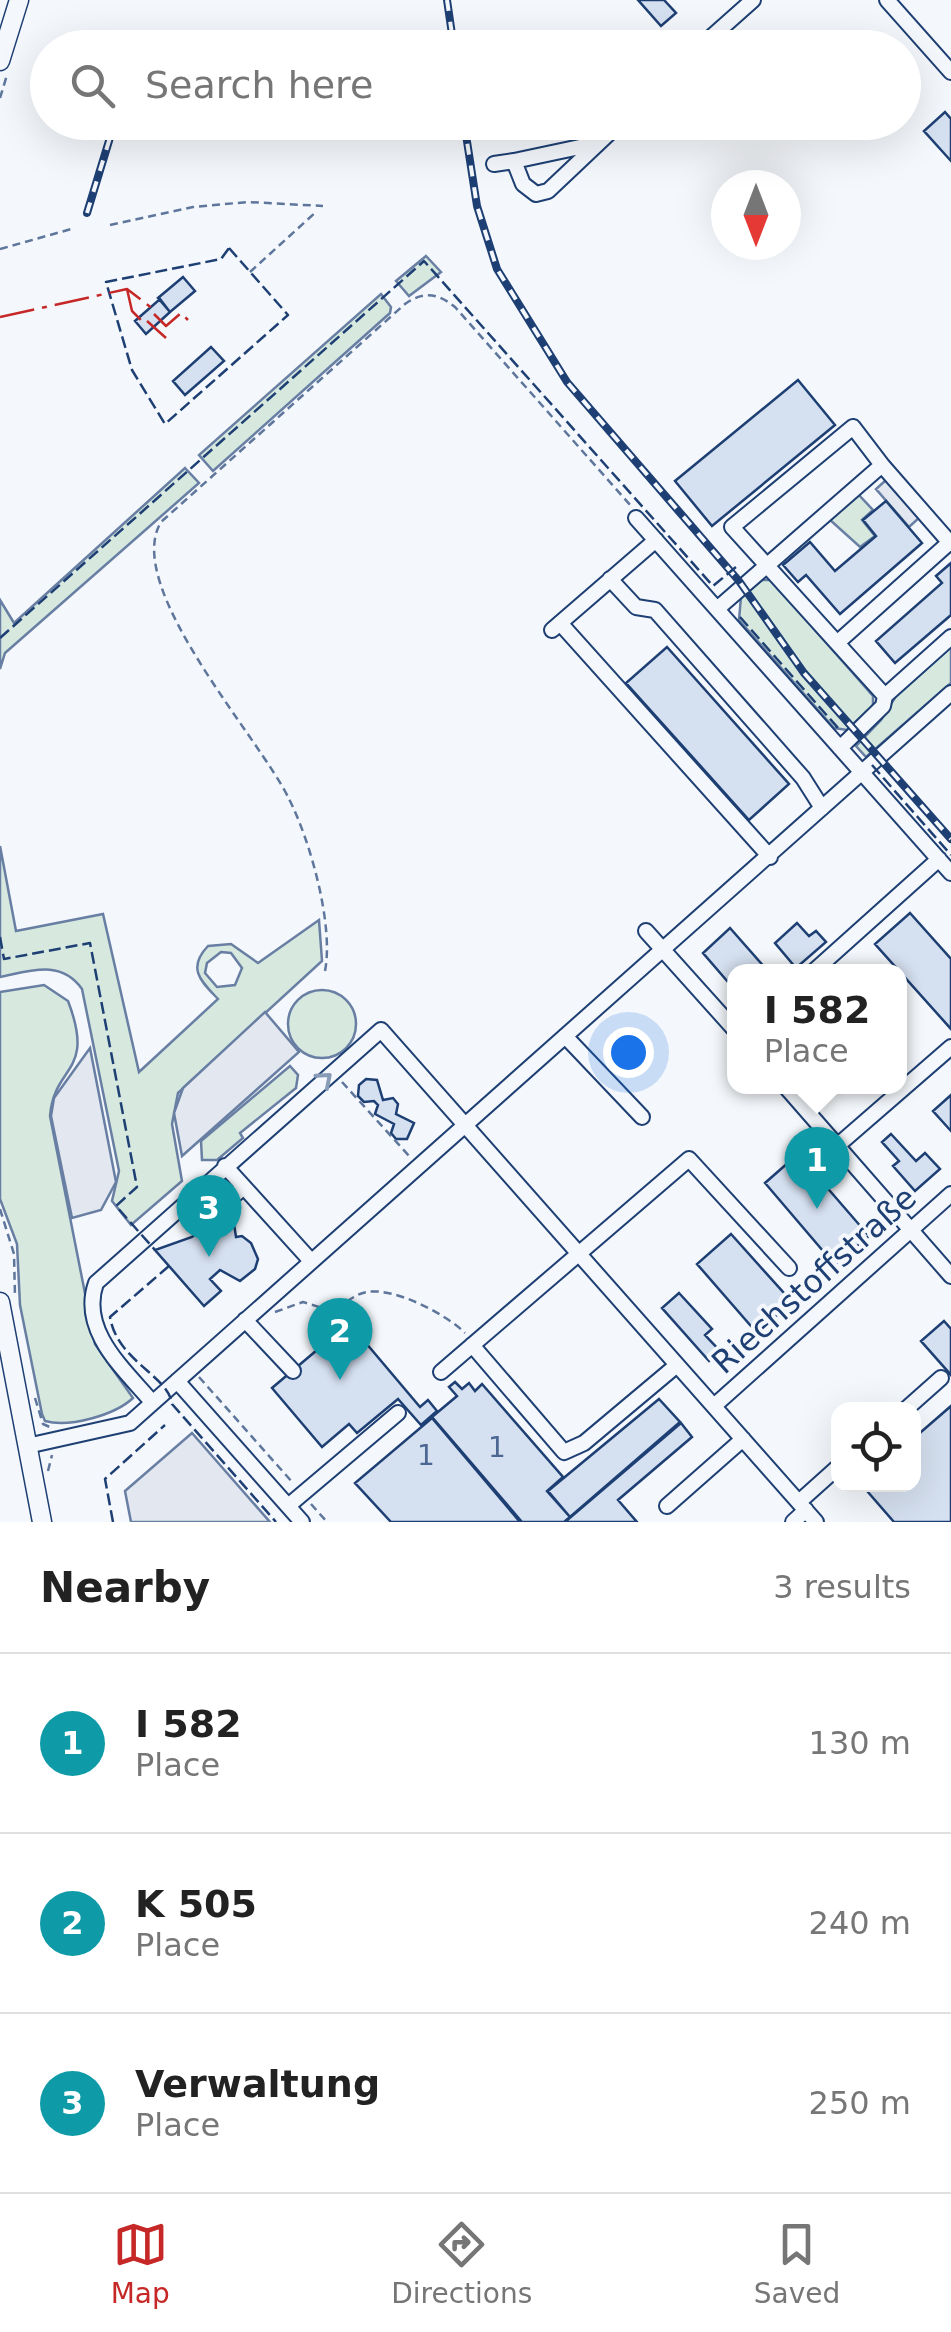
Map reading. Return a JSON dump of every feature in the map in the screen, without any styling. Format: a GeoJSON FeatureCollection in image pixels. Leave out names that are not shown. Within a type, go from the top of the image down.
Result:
{"type":"FeatureCollection","features":[{"type":"Feature","properties":{"kind":"main road"},"geometry":{"type":"LineString","coordinates":[[0,61],[19,0]]}},
{"type":"Feature","properties":{"kind":"main road"},"geometry":{"type":"LineString","coordinates":[[8,1304],[27,1446],[42,1522]]}},
{"type":"Feature","properties":{"kind":"street"},"geometry":{"type":"LineString","coordinates":[[719,30],[754,0]]}},
{"type":"Feature","properties":{"kind":"street"},"geometry":{"type":"LineString","coordinates":[[887,0],[914,30]]}},
{"type":"Feature","properties":{"kind":"street"},"geometry":{"type":"LineString","coordinates":[[921,38],[951,72]]}},
{"type":"Feature","properties":{"kind":"street"},"geometry":{"type":"LineString","coordinates":[[514,160],[523,184],[536,194],[548,191],[599,140]]}},
{"type":"Feature","properties":{"kind":"street"},"geometry":{"type":"LineString","coordinates":[[494,164],[594,144]]}},
{"type":"Feature","properties":{"kind":"street"},"geometry":{"type":"LineString","coordinates":[[837,643],[950,543],[854,427],[732,527],[884,696]]}},
{"type":"Feature","properties":{"kind":"street"},"geometry":{"type":"LineString","coordinates":[[717,609],[882,465]]}},
{"type":"Feature","properties":{"kind":"street"},"geometry":{"type":"LineString","coordinates":[[636,518],[840,748],[870,767],[951,873]]}},
{"type":"Feature","properties":{"kind":"street"},"geometry":{"type":"LineString","coordinates":[[656,540],[556,627],[770,857]]}},
{"type":"Feature","properties":{"kind":"street"},"geometry":{"type":"LineString","coordinates":[[610,579],[636,607],[655,610],[802,778],[822,808]]}},
{"type":"Feature","properties":{"kind":"street"},"geometry":{"type":"LineString","coordinates":[[840,748],[883,706],[884,696],[951,636]]}},
{"type":"Feature","properties":{"kind":"street"},"geometry":{"type":"LineString","coordinates":[[27,1446],[126,1426],[951,693]]}},
{"type":"Feature","properties":{"kind":"street"},"geometry":{"type":"LineString","coordinates":[[822,964],[938,859]]}},
{"type":"Feature","properties":{"kind":"street"},"geometry":{"type":"LineString","coordinates":[[646,931],[727,1022]]}},
{"type":"Feature","properties":{"kind":"street"},"geometry":{"type":"LineString","coordinates":[[152,1402],[102,1343],[93,1289],[381,1030],[807,1511]]}},
{"type":"Feature","properties":{"kind":"street"},"geometry":{"type":"LineString","coordinates":[[564,1036],[642,1117]]}},
{"type":"Feature","properties":{"kind":"street"},"geometry":{"type":"LineString","coordinates":[[907,1085],[951,1047]]}},
{"type":"Feature","properties":{"kind":"street"},"geometry":{"type":"LineString","coordinates":[[792,1094],[951,1276]]}},
{"type":"Feature","properties":{"kind":"street"},"geometry":{"type":"LineString","coordinates":[[837,1146],[897,1094]]}},
{"type":"Feature","properties":{"kind":"street"},"geometry":{"type":"LineString","coordinates":[[229,1163],[239,1145],[272,1116],[292,1108]]}},
{"type":"Feature","properties":{"kind":"street"},"geometry":{"type":"LineString","coordinates":[[441,1372],[690,1159],[789,1268]]}},
{"type":"Feature","properties":{"kind":"street"},"geometry":{"type":"LineString","coordinates":[[229,1163],[244,1187],[312,1261]]}},
{"type":"Feature","properties":{"kind":"street"},"geometry":{"type":"LineString","coordinates":[[204,1220],[244,1187]]}},
{"type":"Feature","properties":{"kind":"street","name":"Riechstoffstraße"},"geometry":{"type":"LineString","coordinates":[[714,1406],[951,1194]]}},
{"type":"Feature","properties":{"kind":"street"},"geometry":{"type":"LineString","coordinates":[[245,1320],[293,1371]]}},
{"type":"Feature","properties":{"kind":"street"},"geometry":{"type":"LineString","coordinates":[[473,1344],[564,1452],[584,1443],[677,1365]]}},
{"type":"Feature","properties":{"kind":"street"},"geometry":{"type":"LineString","coordinates":[[914,1402],[941,1378]]}},
{"type":"Feature","properties":{"kind":"street"},"geometry":{"type":"LineString","coordinates":[[177,1381],[302,1522]]}},
{"type":"Feature","properties":{"kind":"street"},"geometry":{"type":"LineString","coordinates":[[288,1506],[398,1413]]}},
{"type":"Feature","properties":{"kind":"street"},"geometry":{"type":"LineString","coordinates":[[668,1506],[743,1439]]}},
{"type":"Feature","properties":{"kind":"street"},"geometry":{"type":"LineString","coordinates":[[793,1522],[807,1511],[831,1478]]}},
{"type":"Feature","properties":{"kind":"path"},"geometry":{"type":"LineString","coordinates":[[110,225],[193,206],[248,202],[322,206]]}},
{"type":"Feature","properties":{"kind":"path"},"geometry":{"type":"LineString","coordinates":[[250,272],[317,212]]}},
{"type":"Feature","properties":{"kind":"path"},"geometry":{"type":"LineString","coordinates":[[0,249],[46,240],[74,228]]}},
{"type":"Feature","properties":{"kind":"path"},"geometry":{"type":"LineString","coordinates":[[325,971],[324,922],[312,861],[290,800],[176,624],[154,564],[152,536],[161,522],[386,321],[416,296],[426,294],[447,300],[468,321],[638,514],[636,518]]}},
{"type":"Feature","properties":{"kind":"path"},"geometry":{"type":"LineString","coordinates":[[334,1072],[418,1166]]}},
{"type":"Feature","properties":{"kind":"path"},"geometry":{"type":"LineString","coordinates":[[0,1209],[14,1254],[8,1304]]}},
{"type":"Feature","properties":{"kind":"path"},"geometry":{"type":"LineString","coordinates":[[261,1306],[271,1313],[304,1302],[332,1311],[359,1294],[384,1291],[448,1316],[473,1344]]}},
{"type":"Feature","properties":{"kind":"path"},"geometry":{"type":"LineString","coordinates":[[191,1368],[327,1522]]}},
{"type":"Feature","properties":{"kind":"path"},"geometry":{"type":"LineString","coordinates":[[34,1393],[39,1418],[54,1428],[59,1450],[48,1462],[48,1476]]}},
{"type":"Feature","properties":{"kind":"shaded area"},"geometry":{"type":"Polygon","coordinates":[[[426,256],[441,272],[409,296],[396,281],[426,256]]]}},
{"type":"Feature","properties":{"kind":"shaded area"},"geometry":{"type":"Polygon","coordinates":[[[381,294],[391,307],[390,313],[213,471],[199,455],[381,294]]]}},
{"type":"Feature","properties":{"kind":"shaded area"},"geometry":{"type":"Polygon","coordinates":[[[185,468],[199,483],[5,653],[0,669],[0,600],[14,623],[185,468]]]}},
{"type":"Feature","properties":{"kind":"shaded area"},"geometry":{"type":"Polygon","coordinates":[[[886,480],[919,518],[909,527],[876,489],[886,480]]]}},
{"type":"Feature","properties":{"kind":"shaded area"},"geometry":{"type":"Polygon","coordinates":[[[858,494],[873,510],[862,520],[875,536],[860,547],[829,519],[858,494]]]}},
{"type":"Feature","properties":{"kind":"shaded area"},"geometry":{"type":"Polygon","coordinates":[[[762,580],[771,580],[873,696],[873,706],[847,730],[834,728],[739,620],[741,597],[762,580]]]}},
{"type":"Feature","properties":{"kind":"shaded area"},"geometry":{"type":"Polygon","coordinates":[[[951,647],[951,683],[866,757],[856,746],[881,720],[896,696],[951,647]]]}},
{"type":"Feature","properties":{"kind":"shaded area"},"geometry":{"type":"Polygon","coordinates":[[[0,846],[16,931],[103,914],[139,1072],[218,999],[202,981],[197,968],[208,946],[231,944],[258,963],[319,920],[322,961],[178,1093],[172,1124],[182,1181],[131,1225],[112,1201],[119,1171],[82,989],[55,970],[0,977],[0,846]],[[221,952],[207,963],[205,973],[217,987],[235,985],[242,968],[231,953],[221,952]]]}},
{"type":"Feature","properties":{"kind":"shaded area"},"geometry":{"type":"Polygon","coordinates":[[[44,985],[68,1001],[78,1042],[76,1056],[53,1099],[50,1116],[95,1344],[133,1398],[104,1415],[66,1423],[45,1421],[42,1414],[20,1305],[17,1244],[0,1199],[0,992],[44,985]]]}},
{"type":"Feature","properties":{"kind":"shaded area"},"geometry":{"type":"Polygon","coordinates":[[[322,990],[346,1000],[356,1024],[346,1048],[322,1058],[298,1048],[288,1024],[298,1000],[322,990]]]}},
{"type":"Feature","properties":{"kind":"shaded area"},"geometry":{"type":"Polygon","coordinates":[[[265,1012],[299,1052],[182,1156],[174,1113],[183,1088],[265,1012]]]}},
{"type":"Feature","properties":{"kind":"shaded area"},"geometry":{"type":"Polygon","coordinates":[[[90,1048],[116,1182],[101,1210],[72,1218],[51,1116],[54,1098],[90,1048]]]}},
{"type":"Feature","properties":{"kind":"shaded area"},"geometry":{"type":"Polygon","coordinates":[[[290,1066],[298,1075],[296,1088],[240,1133],[243,1138],[217,1160],[202,1160],[201,1141],[290,1066]]]}},
{"type":"Feature","properties":{"kind":"shaded area"},"geometry":{"type":"Polygon","coordinates":[[[192,1433],[270,1522],[131,1522],[125,1491],[192,1433]]]}},
{"type":"Feature","properties":{"kind":"building"},"geometry":{"type":"Polygon","coordinates":[[[638,0],[664,0],[676,13],[661,26],[638,0]]]}},
{"type":"Feature","properties":{"kind":"building"},"geometry":{"type":"Polygon","coordinates":[[[945,112],[951,119],[951,161],[924,131],[945,112]]]}},
{"type":"Feature","properties":{"kind":"building"},"geometry":{"type":"Polygon","coordinates":[[[183,277],[195,291],[170,312],[158,298],[183,277]]]}},
{"type":"Feature","properties":{"kind":"building"},"geometry":{"type":"Polygon","coordinates":[[[160,299],[170,312],[146,334],[135,321],[160,299]]]}},
{"type":"Feature","properties":{"kind":"building"},"geometry":{"type":"Polygon","coordinates":[[[211,347],[224,361],[185,395],[173,381],[211,347]]]}},
{"type":"Feature","properties":{"kind":"building"},"geometry":{"type":"Polygon","coordinates":[[[798,380],[835,425],[712,526],[675,481],[798,380]]]}},
{"type":"Feature","properties":{"kind":"building"},"geometry":{"type":"Polygon","coordinates":[[[886,501],[922,543],[840,614],[806,575],[798,582],[783,565],[810,542],[835,571],[876,536],[863,520],[886,501]]]}},
{"type":"Feature","properties":{"kind":"building"},"geometry":{"type":"Polygon","coordinates":[[[951,563],[951,615],[895,663],[876,641],[942,583],[936,576],[951,563]]]}},
{"type":"Feature","properties":{"kind":"building"},"geometry":{"type":"Polygon","coordinates":[[[667,647],[789,784],[749,820],[626,683],[667,647]]]}},
{"type":"Feature","properties":{"kind":"building"},"geometry":{"type":"Polygon","coordinates":[[[910,913],[951,959],[951,1029],[907,980],[907,964],[893,964],[875,944],[910,913]]]}},
{"type":"Feature","properties":{"kind":"building"},"geometry":{"type":"Polygon","coordinates":[[[797,923],[809,936],[816,931],[826,942],[801,964],[793,964],[775,943],[797,923]]]}},
{"type":"Feature","properties":{"kind":"building"},"geometry":{"type":"Polygon","coordinates":[[[730,928],[762,964],[727,964],[727,981],[703,953],[730,928]]]}},
{"type":"Feature","properties":{"kind":"building"},"geometry":{"type":"Polygon","coordinates":[[[366,1079],[377,1080],[383,1100],[393,1098],[398,1104],[396,1114],[414,1123],[407,1139],[396,1139],[391,1133],[394,1124],[375,1114],[378,1105],[374,1101],[364,1102],[358,1096],[359,1085],[366,1079]]]}},
{"type":"Feature","properties":{"kind":"building"},"geometry":{"type":"Polygon","coordinates":[[[951,1095],[951,1131],[933,1111],[951,1095]]]}},
{"type":"Feature","properties":{"kind":"building"},"geometry":{"type":"Polygon","coordinates":[[[891,1134],[916,1161],[925,1153],[940,1169],[915,1191],[893,1166],[899,1161],[882,1142],[891,1134]]]}},
{"type":"Feature","properties":{"kind":"building"},"geometry":{"type":"Polygon","coordinates":[[[798,1154],[869,1236],[835,1265],[765,1183],[798,1154]]]}},
{"type":"Feature","properties":{"kind":"building"},"geometry":{"type":"Polygon","coordinates":[[[231,1204],[236,1237],[242,1236],[251,1243],[258,1259],[255,1269],[240,1281],[220,1270],[210,1279],[221,1291],[204,1306],[155,1250],[192,1237],[231,1204]]]}},
{"type":"Feature","properties":{"kind":"building"},"geometry":{"type":"Polygon","coordinates":[[[731,1234],[792,1302],[757,1333],[697,1264],[731,1234]]]}},
{"type":"Feature","properties":{"kind":"building"},"geometry":{"type":"Polygon","coordinates":[[[679,1293],[712,1329],[705,1335],[720,1351],[709,1361],[662,1308],[679,1293]]]}},
{"type":"Feature","properties":{"kind":"building"},"geometry":{"type":"Polygon","coordinates":[[[944,1321],[951,1329],[951,1375],[921,1341],[944,1321]]]}},
{"type":"Feature","properties":{"kind":"building"},"geometry":{"type":"Polygon","coordinates":[[[349,1323],[420,1407],[428,1400],[437,1411],[421,1425],[398,1399],[357,1433],[349,1424],[322,1447],[272,1388],[349,1323]]]}},
{"type":"Feature","properties":{"kind":"building"},"geometry":{"type":"Polygon","coordinates":[[[455,1382],[462,1389],[469,1383],[475,1391],[482,1384],[563,1477],[547,1491],[570,1517],[564,1522],[522,1522],[432,1417],[457,1396],[449,1387],[455,1382]]]}},
{"type":"Feature","properties":{"kind":"building"},"geometry":{"type":"Polygon","coordinates":[[[659,1399],[680,1422],[570,1517],[548,1491],[659,1399]]]}},
{"type":"Feature","properties":{"kind":"building"},"geometry":{"type":"Polygon","coordinates":[[[951,1406],[951,1522],[894,1522],[868,1492],[921,1492],[921,1432],[951,1406]]]}},
{"type":"Feature","properties":{"kind":"building"},"geometry":{"type":"Polygon","coordinates":[[[432,1418],[520,1522],[391,1522],[355,1483],[432,1418]]]}},
{"type":"Feature","properties":{"kind":"building"},"geometry":{"type":"Polygon","coordinates":[[[681,1423],[692,1437],[618,1500],[637,1522],[565,1522],[681,1423]]]}},
{"type":"Feature","properties":{"kind":"railway"},"geometry":{"type":"LineString","coordinates":[[447,0],[451,30]]}},
{"type":"Feature","properties":{"kind":"railway"},"geometry":{"type":"LineString","coordinates":[[87,213],[109,140]]}},
{"type":"Feature","properties":{"kind":"railway"},"geometry":{"type":"LineString","coordinates":[[467,140],[477,206],[497,269],[567,382],[739,581],[804,673],[951,839]]}},
{"type":"Feature","properties":{"kind":"fence"},"geometry":{"type":"LineString","coordinates":[[229,248],[288,315],[165,424],[132,370],[106,282],[221,259],[229,248]]}},
{"type":"Feature","properties":{"kind":"fence"},"geometry":{"type":"LineString","coordinates":[[0,638],[424,261],[713,586],[736,567]]}},
{"type":"Feature","properties":{"kind":"fence"},"geometry":{"type":"LineString","coordinates":[[740,617],[838,728]]}},
{"type":"Feature","properties":{"kind":"fence"},"geometry":{"type":"LineString","coordinates":[[872,765],[951,855]]}},
{"type":"Feature","properties":{"kind":"fence"},"geometry":{"type":"LineString","coordinates":[[0,937],[4,959],[90,943],[137,1187],[116,1206],[155,1250]]}},
{"type":"Feature","properties":{"kind":"fence"},"geometry":{"type":"LineString","coordinates":[[169,1266],[110,1317],[115,1332],[122,1345],[162,1385],[172,1404],[276,1522]]}},
{"type":"Feature","properties":{"kind":"fence"},"geometry":{"type":"LineString","coordinates":[[113,1522],[105,1479],[165,1425]]}},
{"type":"Feature","properties":{"kind":"power"},"geometry":{"type":"LineString","coordinates":[[127,289],[132,311],[144,323]]}},
{"type":"Feature","properties":{"kind":"power"},"geometry":{"type":"LineString","coordinates":[[0,317],[127,289],[157,312]]}},
{"type":"Feature","properties":{"kind":"power"},"geometry":{"type":"LineString","coordinates":[[154,314],[166,326],[181,313],[188,320]]}},
{"type":"Feature","properties":{"kind":"power"},"geometry":{"type":"LineString","coordinates":[[147,321],[166,338]]}},
{"type":"Feature","properties":{"kind":"place","name":"I 582"},"geometry":{"type":"Point","coordinates":[817,1209]}},
{"type":"Feature","properties":{"kind":"place","name":"Verwaltung"},"geometry":{"type":"Point","coordinates":[209,1257]}},
{"type":"Feature","properties":{"kind":"place","name":"K 505"},"geometry":{"type":"Point","coordinates":[340,1380]}}]}
